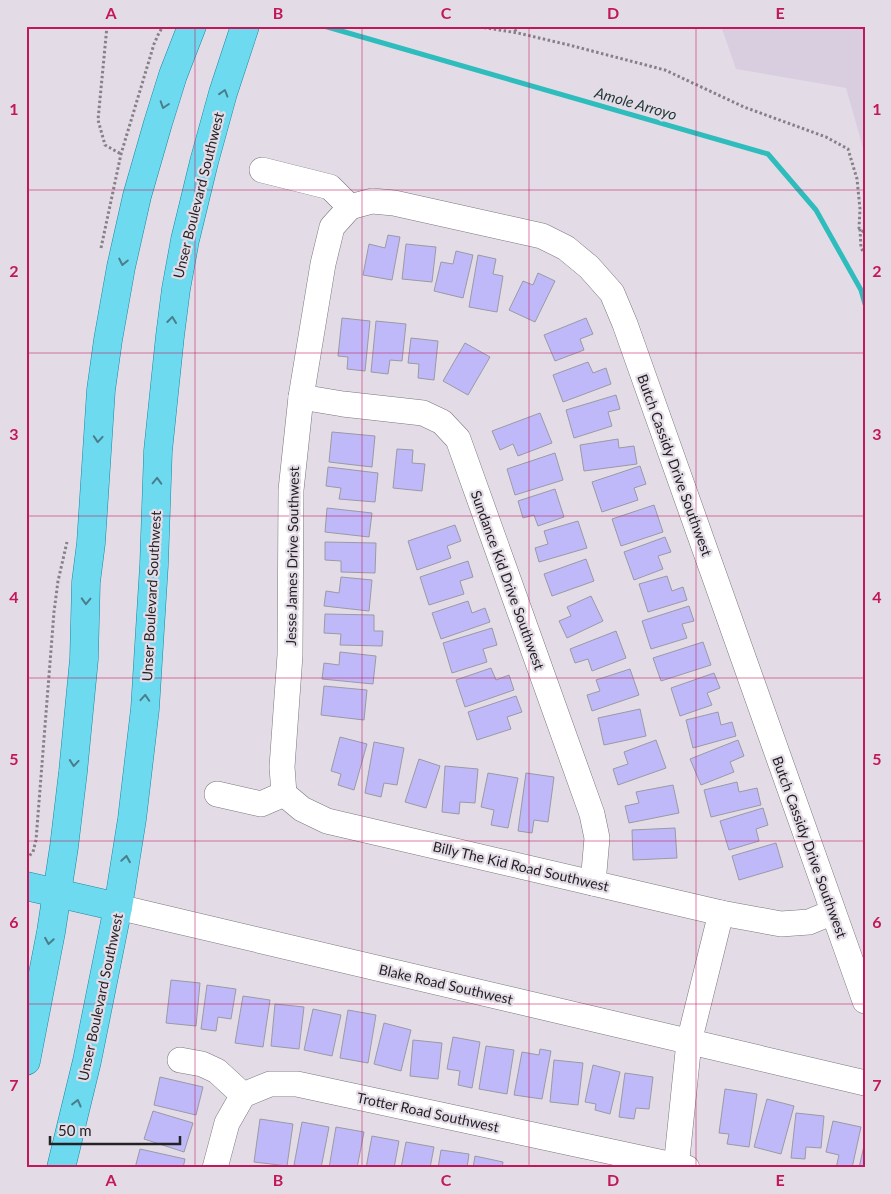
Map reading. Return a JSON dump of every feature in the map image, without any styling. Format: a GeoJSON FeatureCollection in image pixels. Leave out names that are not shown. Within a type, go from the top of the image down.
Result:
{"type":"FeatureCollection","features":[{"type":"Feature","properties":{"kind":"main road"},"geometry":{"type":"LineString","coordinates":[[26,1061],[48,952],[67,819],[84,659],[86,582],[101,390],[108,340],[121,267],[137,196],[158,123],[192,26]]}},
{"type":"Feature","properties":{"kind":"main road","name":"Unser Boulevard Southwest"},"geometry":{"type":"LineString","coordinates":[[61,1168],[87,1062],[118,907],[132,819],[145,709],[154,565],[158,451],[176,289],[185,240],[204,162],[244,31]]}},
{"type":"Feature","properties":{"kind":"main road","name":"Blake Road Southwest"},"geometry":{"type":"LineString","coordinates":[[26,886],[118,907]]}},
{"type":"Feature","properties":{"kind":"street"},"geometry":{"type":"LineString","coordinates":[[262,170],[330,187],[350,207]]}},
{"type":"Feature","properties":{"kind":"street","name":"Butch Cassidy Drive Southwest"},"geometry":{"type":"LineString","coordinates":[[350,207],[372,201],[394,202],[542,236],[574,254],[589,267],[612,293],[625,324],[865,1001]]}},
{"type":"Feature","properties":{"kind":"street","name":"Jesse James Drive Southwest"},"geometry":{"type":"LineString","coordinates":[[284,794],[282,767],[290,655],[291,490],[301,397],[323,264],[332,227],[350,207]]}},
{"type":"Feature","properties":{"kind":"street","name":"Sundance Kid Drive Southwest"},"geometry":{"type":"LineString","coordinates":[[301,397],[423,413],[442,422],[458,439],[592,814],[598,838],[593,883]]}},
{"type":"Feature","properties":{"kind":"street"},"geometry":{"type":"LineString","coordinates":[[217,794],[261,804],[284,794]]}},
{"type":"Feature","properties":{"kind":"street","name":"Billy The Kid Road Southwest"},"geometry":{"type":"LineString","coordinates":[[284,794],[302,809],[327,821],[721,913],[781,924],[809,922],[834,912]]}},
{"type":"Feature","properties":{"kind":"street","name":"Blake Road Southwest"},"geometry":{"type":"LineString","coordinates":[[118,907],[865,1083]]}},
{"type":"Feature","properties":{"kind":"street"},"geometry":{"type":"LineString","coordinates":[[680,1167],[689,1042],[721,913]]}},
{"type":"Feature","properties":{"kind":"street"},"geometry":{"type":"LineString","coordinates":[[180,1060],[202,1064],[217,1071],[243,1096],[227,1123],[215,1168]]}},
{"type":"Feature","properties":{"kind":"street","name":"Trotter Road Southwest"},"geometry":{"type":"LineString","coordinates":[[243,1096],[270,1084],[297,1084],[680,1167]]}},
{"type":"Feature","properties":{"kind":"path"},"geometry":{"type":"LineString","coordinates":[[107,26],[98,120],[105,145],[121,154]]}},
{"type":"Feature","properties":{"kind":"path"},"geometry":{"type":"LineString","coordinates":[[474,26],[518,33],[665,70],[744,107],[826,137],[848,149],[857,178],[861,248],[865,254]]}},
{"type":"Feature","properties":{"kind":"path"},"geometry":{"type":"LineString","coordinates":[[512,26],[518,33]]}},
{"type":"Feature","properties":{"kind":"path"},"geometry":{"type":"LineString","coordinates":[[860,228],[865,233]]}},
{"type":"Feature","properties":{"kind":"shaded area"},"geometry":{"type":"Polygon","coordinates":[[[721,26],[865,26],[865,155],[846,88],[736,69],[721,26]]]}},
{"type":"Feature","properties":{"kind":"building"},"geometry":{"type":"Polygon","coordinates":[[[388,235],[400,237],[392,280],[363,275],[369,244],[385,248],[388,235]]]}},
{"type":"Feature","properties":{"kind":"building"},"geometry":{"type":"Polygon","coordinates":[[[406,244],[436,247],[432,282],[402,279],[406,244]]]}},
{"type":"Feature","properties":{"kind":"building"},"geometry":{"type":"Polygon","coordinates":[[[456,251],[473,255],[463,298],[434,291],[441,262],[453,264],[456,251]]]}},
{"type":"Feature","properties":{"kind":"building"},"geometry":{"type":"Polygon","coordinates":[[[478,255],[496,259],[493,274],[503,276],[497,312],[469,307],[478,255]]]}},
{"type":"Feature","properties":{"kind":"building"},"geometry":{"type":"Polygon","coordinates":[[[538,273],[555,281],[535,322],[509,310],[523,281],[533,285],[538,273]]]}},
{"type":"Feature","properties":{"kind":"building"},"geometry":{"type":"Polygon","coordinates":[[[342,318],[370,321],[365,371],[347,369],[348,357],[338,356],[342,318]]]}},
{"type":"Feature","properties":{"kind":"building"},"geometry":{"type":"Polygon","coordinates":[[[586,318],[593,334],[580,339],[584,350],[555,361],[544,335],[586,318]]]}},
{"type":"Feature","properties":{"kind":"building"},"geometry":{"type":"Polygon","coordinates":[[[376,321],[406,324],[402,361],[390,360],[388,374],[371,372],[376,321]]]}},
{"type":"Feature","properties":{"kind":"building"},"geometry":{"type":"Polygon","coordinates":[[[411,338],[438,341],[434,380],[418,378],[419,364],[408,363],[411,338]]]}},
{"type":"Feature","properties":{"kind":"building"},"geometry":{"type":"Polygon","coordinates":[[[465,343],[490,357],[468,395],[443,381],[465,343]]]}},
{"type":"Feature","properties":{"kind":"building"},"geometry":{"type":"Polygon","coordinates":[[[588,362],[593,373],[606,368],[611,384],[563,402],[553,375],[588,362]]]}},
{"type":"Feature","properties":{"kind":"building"},"geometry":{"type":"Polygon","coordinates":[[[616,395],[620,409],[608,412],[612,426],[574,438],[566,410],[616,395]]]}},
{"type":"Feature","properties":{"kind":"building"},"geometry":{"type":"Polygon","coordinates":[[[540,413],[552,443],[518,456],[513,444],[500,450],[492,431],[540,413]]]}},
{"type":"Feature","properties":{"kind":"building"},"geometry":{"type":"Polygon","coordinates":[[[332,432],[375,436],[372,467],[329,462],[332,432]]]}},
{"type":"Feature","properties":{"kind":"building"},"geometry":{"type":"Polygon","coordinates":[[[618,439],[619,448],[634,446],[637,464],[584,471],[580,445],[618,439]]]}},
{"type":"Feature","properties":{"kind":"building"},"geometry":{"type":"Polygon","coordinates":[[[397,449],[413,450],[412,463],[425,464],[422,491],[393,488],[397,449]]]}},
{"type":"Feature","properties":{"kind":"building"},"geometry":{"type":"Polygon","coordinates":[[[555,453],[563,480],[515,495],[507,469],[555,453]]]}},
{"type":"Feature","properties":{"kind":"building"},"geometry":{"type":"Polygon","coordinates":[[[640,466],[646,484],[634,488],[638,500],[602,512],[592,482],[640,466]]]}},
{"type":"Feature","properties":{"kind":"building"},"geometry":{"type":"Polygon","coordinates":[[[328,467],[378,473],[375,502],[339,499],[341,488],[326,486],[328,467]]]}},
{"type":"Feature","properties":{"kind":"building"},"geometry":{"type":"Polygon","coordinates":[[[555,489],[564,517],[538,526],[534,515],[523,518],[518,501],[555,489]]]}},
{"type":"Feature","properties":{"kind":"building"},"geometry":{"type":"Polygon","coordinates":[[[654,505],[663,532],[621,546],[612,519],[654,505]]]}},
{"type":"Feature","properties":{"kind":"building"},"geometry":{"type":"Polygon","coordinates":[[[327,508],[372,513],[369,537],[325,532],[327,508]]]}},
{"type":"Feature","properties":{"kind":"building"},"geometry":{"type":"Polygon","coordinates":[[[578,521],[587,548],[539,562],[535,548],[548,544],[544,531],[578,521]]]}},
{"type":"Feature","properties":{"kind":"building"},"geometry":{"type":"Polygon","coordinates":[[[455,525],[461,541],[447,546],[451,558],[417,570],[408,541],[455,525]]]}},
{"type":"Feature","properties":{"kind":"building"},"geometry":{"type":"Polygon","coordinates":[[[665,537],[671,552],[658,556],[663,569],[634,580],[624,552],[665,537]]]}},
{"type":"Feature","properties":{"kind":"building"},"geometry":{"type":"Polygon","coordinates":[[[325,542],[376,543],[375,573],[341,572],[341,561],[325,560],[325,542]]]}},
{"type":"Feature","properties":{"kind":"building"},"geometry":{"type":"Polygon","coordinates":[[[586,559],[594,581],[552,596],[544,574],[586,559]]]}},
{"type":"Feature","properties":{"kind":"building"},"geometry":{"type":"Polygon","coordinates":[[[468,561],[473,577],[460,581],[464,594],[429,605],[420,577],[468,561]]]}},
{"type":"Feature","properties":{"kind":"building"},"geometry":{"type":"Polygon","coordinates":[[[667,576],[672,591],[683,587],[687,600],[648,612],[639,584],[667,576]]]}},
{"type":"Feature","properties":{"kind":"building"},"geometry":{"type":"Polygon","coordinates":[[[341,577],[372,580],[369,611],[324,606],[326,591],[339,593],[341,577]]]}},
{"type":"Feature","properties":{"kind":"building"},"geometry":{"type":"Polygon","coordinates":[[[591,596],[603,621],[567,638],[559,621],[571,616],[567,607],[591,596]]]}},
{"type":"Feature","properties":{"kind":"building"},"geometry":{"type":"Polygon","coordinates":[[[468,601],[472,613],[485,608],[490,622],[441,639],[432,613],[468,601]]]}},
{"type":"Feature","properties":{"kind":"building"},"geometry":{"type":"Polygon","coordinates":[[[689,606],[694,621],[682,624],[687,638],[651,649],[642,621],[689,606]]]}},
{"type":"Feature","properties":{"kind":"building"},"geometry":{"type":"Polygon","coordinates":[[[325,614],[374,615],[374,631],[383,631],[382,646],[340,645],[341,634],[324,633],[325,614]]]}},
{"type":"Feature","properties":{"kind":"building"},"geometry":{"type":"Polygon","coordinates":[[[492,628],[497,645],[483,649],[487,662],[452,673],[443,643],[492,628]]]}},
{"type":"Feature","properties":{"kind":"building"},"geometry":{"type":"Polygon","coordinates":[[[616,631],[626,658],[592,671],[588,659],[575,663],[570,649],[616,631]]]}},
{"type":"Feature","properties":{"kind":"building"},"geometry":{"type":"Polygon","coordinates":[[[703,642],[711,665],[661,681],[653,658],[703,642]]]}},
{"type":"Feature","properties":{"kind":"building"},"geometry":{"type":"Polygon","coordinates":[[[340,652],[376,656],[373,684],[322,679],[324,663],[339,665],[340,652]]]}},
{"type":"Feature","properties":{"kind":"building"},"geometry":{"type":"Polygon","coordinates":[[[491,668],[496,680],[509,675],[514,690],[465,707],[456,680],[491,668]]]}},
{"type":"Feature","properties":{"kind":"building"},"geometry":{"type":"Polygon","coordinates":[[[630,669],[639,695],[592,711],[587,695],[600,691],[596,680],[630,669]]]}},
{"type":"Feature","properties":{"kind":"building"},"geometry":{"type":"Polygon","coordinates":[[[714,673],[720,688],[707,693],[712,705],[680,716],[671,688],[714,673]]]}},
{"type":"Feature","properties":{"kind":"building"},"geometry":{"type":"Polygon","coordinates":[[[324,686],[367,690],[364,720],[321,715],[324,686]]]}},
{"type":"Feature","properties":{"kind":"building"},"geometry":{"type":"Polygon","coordinates":[[[516,696],[522,712],[507,717],[511,729],[477,740],[468,712],[516,696]]]}},
{"type":"Feature","properties":{"kind":"building"},"geometry":{"type":"Polygon","coordinates":[[[640,709],[646,736],[604,745],[598,718],[640,709]]]}},
{"type":"Feature","properties":{"kind":"building"},"geometry":{"type":"Polygon","coordinates":[[[718,712],[721,725],[732,722],[736,736],[693,748],[686,720],[718,712]]]}},
{"type":"Feature","properties":{"kind":"building"},"geometry":{"type":"Polygon","coordinates":[[[340,737],[367,744],[354,790],[338,785],[341,774],[331,771],[340,737]]]}},
{"type":"Feature","properties":{"kind":"building"},"geometry":{"type":"Polygon","coordinates":[[[656,740],[666,768],[618,785],[613,769],[628,764],[624,752],[656,740]]]}},
{"type":"Feature","properties":{"kind":"building"},"geometry":{"type":"Polygon","coordinates":[[[738,740],[744,756],[730,762],[734,772],[701,785],[690,759],[738,740]]]}},
{"type":"Feature","properties":{"kind":"building"},"geometry":{"type":"Polygon","coordinates":[[[374,742],[404,748],[397,785],[384,783],[381,797],[365,793],[374,742]]]}},
{"type":"Feature","properties":{"kind":"building"},"geometry":{"type":"Polygon","coordinates":[[[419,759],[440,766],[426,808],[405,802],[419,759]]]}},
{"type":"Feature","properties":{"kind":"building"},"geometry":{"type":"Polygon","coordinates":[[[445,766],[478,769],[475,803],[460,802],[459,814],[442,812],[445,766]]]}},
{"type":"Feature","properties":{"kind":"building"},"geometry":{"type":"Polygon","coordinates":[[[488,773],[518,778],[508,828],[491,825],[494,810],[481,807],[488,773]]]}},
{"type":"Feature","properties":{"kind":"building"},"geometry":{"type":"Polygon","coordinates":[[[526,773],[554,777],[548,822],[534,820],[532,833],[518,831],[526,773]]]}},
{"type":"Feature","properties":{"kind":"building"},"geometry":{"type":"Polygon","coordinates":[[[737,782],[739,792],[757,788],[761,805],[711,817],[704,790],[737,782]]]}},
{"type":"Feature","properties":{"kind":"building"},"geometry":{"type":"Polygon","coordinates":[[[673,785],[679,813],[629,823],[625,806],[639,803],[636,792],[673,785]]]}},
{"type":"Feature","properties":{"kind":"building"},"geometry":{"type":"Polygon","coordinates":[[[763,808],[768,825],[756,829],[759,841],[729,850],[720,821],[763,808]]]}},
{"type":"Feature","properties":{"kind":"building"},"geometry":{"type":"Polygon","coordinates":[[[675,828],[677,858],[633,860],[632,830],[675,828]]]}},
{"type":"Feature","properties":{"kind":"building"},"geometry":{"type":"Polygon","coordinates":[[[776,843],[783,867],[739,880],[732,856],[776,843]]]}},
{"type":"Feature","properties":{"kind":"building"},"geometry":{"type":"Polygon","coordinates":[[[171,980],[200,983],[196,1026],[166,1023],[171,980]]]}},
{"type":"Feature","properties":{"kind":"building"},"geometry":{"type":"Polygon","coordinates":[[[207,985],[236,989],[231,1019],[218,1017],[216,1031],[201,1029],[207,985]]]}},
{"type":"Feature","properties":{"kind":"building"},"geometry":{"type":"Polygon","coordinates":[[[243,996],[270,1000],[263,1047],[235,1043],[243,996]]]}},
{"type":"Feature","properties":{"kind":"building"},"geometry":{"type":"Polygon","coordinates":[[[275,1004],[304,1007],[299,1049],[271,1046],[275,1004]]]}},
{"type":"Feature","properties":{"kind":"building"},"geometry":{"type":"Polygon","coordinates":[[[313,1009],[341,1015],[332,1056],[304,1050],[313,1009]]]}},
{"type":"Feature","properties":{"kind":"building"},"geometry":{"type":"Polygon","coordinates":[[[348,1010],[376,1015],[368,1063],[340,1058],[348,1010]]]}},
{"type":"Feature","properties":{"kind":"building"},"geometry":{"type":"Polygon","coordinates":[[[384,1023],[411,1030],[401,1071],[374,1064],[384,1023]]]}},
{"type":"Feature","properties":{"kind":"building"},"geometry":{"type":"Polygon","coordinates":[[[453,1037],[480,1042],[472,1088],[458,1085],[460,1071],[447,1069],[453,1037]]]}},
{"type":"Feature","properties":{"kind":"building"},"geometry":{"type":"Polygon","coordinates":[[[413,1040],[442,1043],[438,1079],[410,1076],[413,1040]]]}},
{"type":"Feature","properties":{"kind":"building"},"geometry":{"type":"Polygon","coordinates":[[[486,1046],[514,1050],[507,1094],[479,1089],[486,1046]]]}},
{"type":"Feature","properties":{"kind":"building"},"geometry":{"type":"Polygon","coordinates":[[[540,1049],[551,1051],[542,1099],[514,1095],[522,1052],[539,1055],[540,1049]]]}},
{"type":"Feature","properties":{"kind":"building"},"geometry":{"type":"Polygon","coordinates":[[[554,1060],[583,1063],[578,1105],[550,1102],[554,1060]]]}},
{"type":"Feature","properties":{"kind":"building"},"geometry":{"type":"Polygon","coordinates":[[[593,1065],[620,1072],[610,1114],[595,1110],[596,1104],[585,1102],[593,1065]]]}},
{"type":"Feature","properties":{"kind":"building"},"geometry":{"type":"Polygon","coordinates":[[[625,1073],[653,1077],[649,1109],[636,1108],[634,1119],[619,1117],[625,1073]]]}},
{"type":"Feature","properties":{"kind":"building"},"geometry":{"type":"Polygon","coordinates":[[[160,1077],[203,1087],[196,1115],[154,1105],[160,1077]]]}},
{"type":"Feature","properties":{"kind":"building"},"geometry":{"type":"Polygon","coordinates":[[[725,1089],[757,1094],[749,1147],[727,1144],[729,1134],[719,1133],[725,1089]]]}},
{"type":"Feature","properties":{"kind":"building"},"geometry":{"type":"Polygon","coordinates":[[[767,1099],[794,1106],[781,1154],[754,1147],[767,1099]]]}},
{"type":"Feature","properties":{"kind":"building"},"geometry":{"type":"Polygon","coordinates":[[[153,1111],[193,1123],[184,1152],[144,1139],[153,1111]]]}},
{"type":"Feature","properties":{"kind":"building"},"geometry":{"type":"Polygon","coordinates":[[[796,1113],[824,1116],[821,1148],[806,1147],[805,1159],[791,1158],[796,1113]]]}},
{"type":"Feature","properties":{"kind":"building"},"geometry":{"type":"Polygon","coordinates":[[[260,1119],[293,1124],[287,1166],[254,1162],[260,1119]]]}},
{"type":"Feature","properties":{"kind":"building"},"geometry":{"type":"Polygon","coordinates":[[[833,1121],[861,1127],[852,1168],[836,1168],[839,1155],[826,1152],[833,1121]]]}},
{"type":"Feature","properties":{"kind":"building"},"geometry":{"type":"Polygon","coordinates":[[[302,1122],[329,1127],[321,1168],[294,1165],[302,1122]]]}},
{"type":"Feature","properties":{"kind":"building"},"geometry":{"type":"Polygon","coordinates":[[[336,1127],[364,1132],[357,1168],[329,1168],[336,1127]]]}},
{"type":"Feature","properties":{"kind":"building"},"geometry":{"type":"Polygon","coordinates":[[[372,1136],[399,1141],[394,1168],[366,1168],[372,1136]]]}},
{"type":"Feature","properties":{"kind":"building"},"geometry":{"type":"Polygon","coordinates":[[[865,1141],[865,1168],[859,1168],[865,1141]]]}},
{"type":"Feature","properties":{"kind":"building"},"geometry":{"type":"Polygon","coordinates":[[[406,1142],[434,1147],[430,1168],[401,1168],[406,1142]]]}},
{"type":"Feature","properties":{"kind":"building"},"geometry":{"type":"Polygon","coordinates":[[[140,1149],[185,1159],[183,1168],[135,1168],[140,1149]]]}},
{"type":"Feature","properties":{"kind":"building"},"geometry":{"type":"Polygon","coordinates":[[[441,1150],[469,1154],[467,1168],[438,1168],[441,1150]]]}},
{"type":"Feature","properties":{"kind":"building"},"geometry":{"type":"Polygon","coordinates":[[[475,1156],[503,1162],[502,1168],[473,1168],[475,1156]]]}},
{"type":"Feature","properties":{"kind":"waterway","name":"Amole Arroyo"},"geometry":{"type":"LineString","coordinates":[[324,26],[768,154],[816,210],[861,290],[865,304]]}}]}
